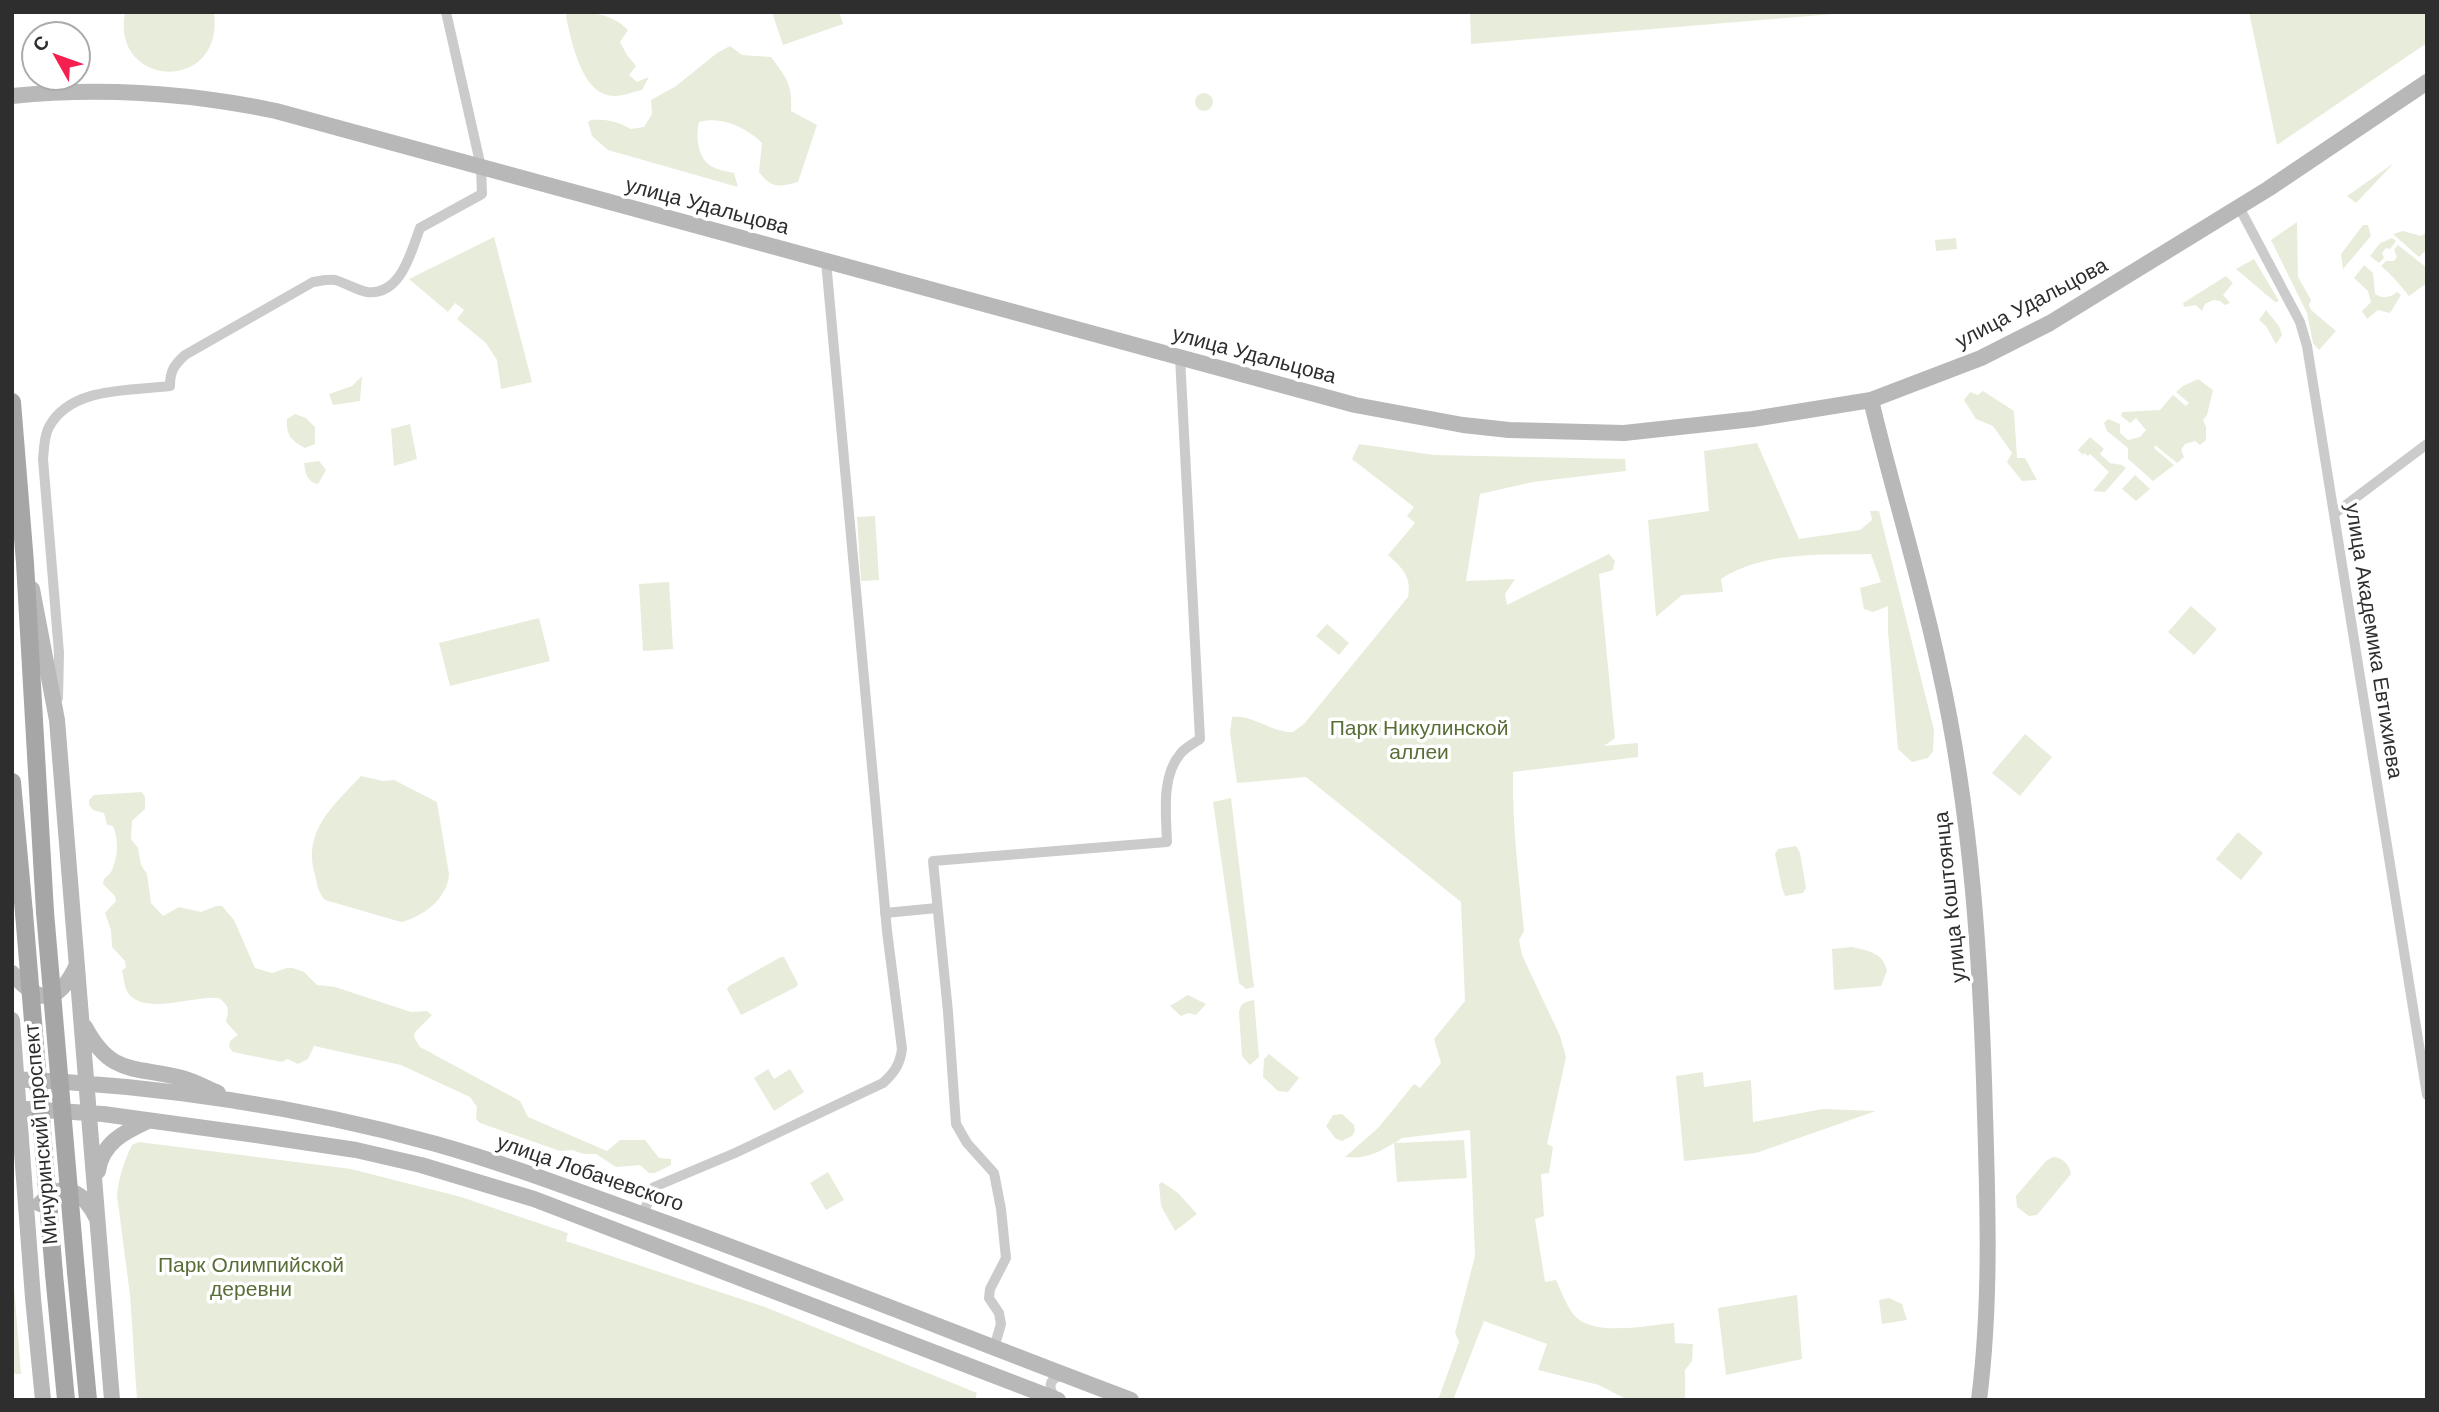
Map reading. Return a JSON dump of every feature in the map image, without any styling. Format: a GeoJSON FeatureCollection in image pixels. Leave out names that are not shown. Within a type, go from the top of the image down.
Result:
{"type":"FeatureCollection","features":[{"type":"Feature","properties":{"kind":"main road","name":"улица Удальцова"},"geometry":{"type":"LineString","coordinates":[[12,96],[128,92],[240,104],[276,111],[1355,405],[1463,425],[1523,431],[1624,433],[1753,419],[1871,400],[1961,366],[2017,340],[2122,280],[2239,207],[2427,82]]}},
{"type":"Feature","properties":{"kind":"main road","name":"улица Коштоянца"},"geometry":{"type":"LineString","coordinates":[[1871,400],[1939,667],[1960,779],[1972,886],[1980,963],[1988,1217],[1979,1400]]}},
{"type":"Feature","properties":{"kind":"main road","name":"Мичуринский проспект"},"geometry":{"type":"LineString","coordinates":[[12,402],[25,563],[45,912],[88,1400]]}},
{"type":"Feature","properties":{"kind":"main road"},"geometry":{"type":"LineString","coordinates":[[25,563],[38,612],[57,720],[112,1400]]}},
{"type":"Feature","properties":{"kind":"main road","name":"Мичуринский проспект"},"geometry":{"type":"LineString","coordinates":[[12,782],[66,1400]]}},
{"type":"Feature","properties":{"kind":"main road"},"geometry":{"type":"LineString","coordinates":[[12,973],[31,992],[46,996],[60,991],[77,965]]}},
{"type":"Feature","properties":{"kind":"main road"},"geometry":{"type":"LineString","coordinates":[[12,1020],[15,1109],[25,1180],[33,1298],[44,1400]]}},
{"type":"Feature","properties":{"kind":"main road"},"geometry":{"type":"LineString","coordinates":[[83,1024],[94,1045],[103,1055],[123,1066],[186,1079],[236,1101]]}},
{"type":"Feature","properties":{"kind":"main road","name":"улица Лобачевского"},"geometry":{"type":"LineString","coordinates":[[14,1079],[85,1082],[236,1101],[435,1144],[540,1177],[729,1245],[1131,1400]]}},
{"type":"Feature","properties":{"kind":"main road","name":"улица Лобачевского"},"geometry":{"type":"LineString","coordinates":[[15,1109],[88,1113],[149,1121],[356,1150],[421,1165],[534,1199],[1057,1399]]}},
{"type":"Feature","properties":{"kind":"main road"},"geometry":{"type":"LineString","coordinates":[[96,1195],[100,1159],[106,1149],[128,1131],[149,1121]]}},
{"type":"Feature","properties":{"kind":"main road"},"geometry":{"type":"LineString","coordinates":[[12,1156],[25,1180]]}},
{"type":"Feature","properties":{"kind":"main road"},"geometry":{"type":"LineString","coordinates":[[29,1226],[41,1202],[54,1192],[62,1190],[84,1198],[98,1221]]}},
{"type":"Feature","properties":{"kind":"street"},"geometry":{"type":"LineString","coordinates":[[57,720],[60,653],[43,459],[49,427],[65,410],[85,396],[170,386],[173,366],[185,355],[313,282],[332,279],[368,292],[381,290],[395,282],[403,272],[420,228],[482,194],[481,167],[446,12]]}},
{"type":"Feature","properties":{"kind":"street","name":"улица Академика Евтихиева"},"geometry":{"type":"LineString","coordinates":[[2239,207],[2300,322],[2306,346],[2427,1095]]}},
{"type":"Feature","properties":{"kind":"street"},"geometry":{"type":"LineString","coordinates":[[643,1214],[654,1187],[883,1083],[900,1063],[902,1049],[885,913],[826,261]]}},
{"type":"Feature","properties":{"kind":"street"},"geometry":{"type":"LineString","coordinates":[[994,1348],[1001,1324],[999,1313],[989,1298],[990,1289],[1006,1258],[1000,1209],[994,1173],[967,1143],[956,1124],[933,861],[1167,842],[1167,786],[1170,774],[1181,753],[1200,739],[1180,357]]}},
{"type":"Feature","properties":{"kind":"street"},"geometry":{"type":"LineString","coordinates":[[2333,513],[2427,444]]}},
{"type":"Feature","properties":{"kind":"street"},"geometry":{"type":"LineString","coordinates":[[885,913],[937,908]]}},
{"type":"Feature","properties":{"kind":"street"},"geometry":{"type":"LineString","coordinates":[[1057,1399],[1051,1393],[1050,1383],[1053,1378],[1065,1375]]}},
{"type":"Feature","properties":{"kind":"green space"},"geometry":{"type":"Polygon","coordinates":[[[125,12],[214,12],[213,39],[203,57],[187,68],[168,72],[149,67],[134,56],[125,37],[125,12]]]}},
{"type":"Feature","properties":{"kind":"green space"},"geometry":{"type":"Polygon","coordinates":[[[568,12],[600,15],[615,20],[628,30],[620,42],[636,66],[629,75],[637,82],[649,77],[642,90],[615,96],[604,94],[594,87],[586,77],[575,52],[566,16],[568,12]]]}},
{"type":"Feature","properties":{"kind":"green space"},"geometry":{"type":"Polygon","coordinates":[[[772,12],[839,12],[843,24],[783,45],[772,12]]]}},
{"type":"Feature","properties":{"kind":"green space"},"geometry":{"type":"Polygon","coordinates":[[[1470,12],[1858,12],[1471,44],[1470,12]]]}},
{"type":"Feature","properties":{"kind":"green space"},"geometry":{"type":"Polygon","coordinates":[[[2249,12],[2427,12],[2427,43],[2277,145],[2249,12]]]}},
{"type":"Feature","properties":{"kind":"green space"},"geometry":{"type":"Polygon","coordinates":[[[730,46],[742,55],[771,57],[787,82],[791,94],[791,111],[817,125],[798,182],[780,186],[768,181],[759,172],[762,143],[733,124],[716,120],[699,122],[699,148],[709,165],[734,173],[738,187],[608,150],[592,136],[588,122],[591,120],[611,121],[631,129],[644,127],[652,114],[651,100],[676,86],[717,53],[730,46]]]}},
{"type":"Feature","properties":{"kind":"green space"},"geometry":{"type":"Polygon","coordinates":[[[1204,93],[1210,96],[1213,102],[1210,108],[1204,111],[1198,108],[1195,102],[1198,96],[1204,93]]]}},
{"type":"Feature","properties":{"kind":"green space"},"geometry":{"type":"Polygon","coordinates":[[[2394,163],[2356,203],[2347,196],[2394,163]]]}},
{"type":"Feature","properties":{"kind":"green space"},"geometry":{"type":"Polygon","coordinates":[[[2297,222],[2298,277],[2311,300],[2311,310],[2336,331],[2319,350],[2313,343],[2307,313],[2271,240],[2297,222]]]}},
{"type":"Feature","properties":{"kind":"green space"},"geometry":{"type":"Polygon","coordinates":[[[2363,225],[2368,225],[2371,236],[2343,269],[2341,254],[2363,225]]]}},
{"type":"Feature","properties":{"kind":"green space"},"geometry":{"type":"Polygon","coordinates":[[[2403,231],[2421,236],[2427,232],[2427,249],[2419,257],[2393,234],[2403,231]]]}},
{"type":"Feature","properties":{"kind":"green space"},"geometry":{"type":"Polygon","coordinates":[[[494,237],[532,382],[501,389],[497,360],[486,343],[457,319],[464,310],[455,303],[448,312],[409,279],[494,237]]]}},
{"type":"Feature","properties":{"kind":"green space"},"geometry":{"type":"Polygon","coordinates":[[[1956,238],[1957,249],[1936,251],[1935,240],[1956,238]]]}},
{"type":"Feature","properties":{"kind":"green space"},"geometry":{"type":"Polygon","coordinates":[[[2392,238],[2396,241],[2390,249],[2386,248],[2382,253],[2384,258],[2379,263],[2370,256],[2380,243],[2392,238]]]}},
{"type":"Feature","properties":{"kind":"green space"},"geometry":{"type":"Polygon","coordinates":[[[2398,245],[2427,268],[2427,283],[2409,296],[2381,266],[2386,261],[2394,261],[2397,257],[2394,250],[2398,245]]]}},
{"type":"Feature","properties":{"kind":"green space"},"geometry":{"type":"Polygon","coordinates":[[[2254,259],[2279,301],[2275,302],[2236,269],[2254,259]]]}},
{"type":"Feature","properties":{"kind":"green space"},"geometry":{"type":"Polygon","coordinates":[[[2364,265],[2373,273],[2375,294],[2386,297],[2397,292],[2401,295],[2390,313],[2378,310],[2367,319],[2362,311],[2371,302],[2368,291],[2354,278],[2364,265]]]}},
{"type":"Feature","properties":{"kind":"green space"},"geometry":{"type":"Polygon","coordinates":[[[2226,276],[2233,283],[2223,295],[2230,303],[2225,305],[2213,300],[2205,304],[2202,311],[2196,305],[2184,307],[2183,303],[2226,276]]]}},
{"type":"Feature","properties":{"kind":"green space"},"geometry":{"type":"Polygon","coordinates":[[[2266,310],[2279,326],[2282,335],[2276,344],[2266,326],[2259,320],[2266,310]]]}},
{"type":"Feature","properties":{"kind":"green space"},"geometry":{"type":"Polygon","coordinates":[[[362,376],[360,401],[333,405],[329,394],[352,386],[362,376]]]}},
{"type":"Feature","properties":{"kind":"green space"},"geometry":{"type":"Polygon","coordinates":[[[2198,379],[2213,390],[2207,415],[2203,420],[2206,440],[2200,445],[2195,441],[2185,444],[2181,450],[2184,457],[2177,463],[2155,445],[2154,448],[2174,465],[2153,481],[2128,459],[2128,448],[2107,431],[2104,423],[2108,419],[2120,424],[2120,433],[2128,440],[2140,437],[2146,430],[2136,418],[2130,423],[2121,416],[2122,412],[2160,410],[2173,395],[2186,406],[2189,403],[2176,392],[2198,379]]]}},
{"type":"Feature","properties":{"kind":"green space"},"geometry":{"type":"Polygon","coordinates":[[[1983,391],[2014,411],[2017,458],[2025,458],[2037,480],[2022,481],[2007,462],[2012,453],[1993,426],[1976,419],[1964,400],[1970,392],[1978,395],[1983,391]]]}},
{"type":"Feature","properties":{"kind":"green space"},"geometry":{"type":"Polygon","coordinates":[[[295,414],[306,418],[315,427],[315,444],[305,448],[290,437],[287,419],[295,414]]]}},
{"type":"Feature","properties":{"kind":"green space"},"geometry":{"type":"Polygon","coordinates":[[[410,424],[417,459],[394,466],[391,429],[410,424]]]}},
{"type":"Feature","properties":{"kind":"green space"},"geometry":{"type":"Polygon","coordinates":[[[2090,437],[2104,449],[2100,454],[2110,463],[2126,468],[2105,492],[2093,491],[2109,472],[2090,454],[2083,455],[2078,450],[2090,437]]]}},
{"type":"Feature","properties":{"kind":"green space"},"geometry":{"type":"Polygon","coordinates":[[[1757,443],[1799,539],[1860,530],[1872,520],[1870,511],[1879,511],[1934,730],[1933,751],[1928,758],[1912,762],[1898,749],[1888,606],[1873,612],[1864,609],[1860,588],[1881,582],[1871,554],[1793,556],[1755,563],[1721,579],[1723,592],[1682,595],[1656,617],[1648,520],[1709,511],[1704,451],[1757,443]]]}},
{"type":"Feature","properties":{"kind":"green space","name":"Парк Никулинской аллеи"},"geometry":{"type":"Polygon","coordinates":[[[1359,444],[1434,455],[1625,459],[1626,471],[1533,482],[1480,494],[1466,581],[1515,579],[1505,594],[1507,605],[1609,554],[1615,561],[1613,570],[1599,574],[1615,738],[1604,746],[1638,743],[1638,757],[1513,772],[1515,832],[1524,931],[1519,940],[1522,955],[1560,1036],[1566,1057],[1547,1144],[1553,1147],[1549,1173],[1541,1174],[1544,1216],[1535,1219],[1545,1282],[1556,1280],[1573,1314],[1593,1326],[1606,1328],[1674,1323],[1675,1343],[1693,1344],[1692,1361],[1685,1370],[1685,1400],[1628,1400],[1599,1385],[1538,1370],[1547,1344],[1484,1321],[1453,1400],[1438,1400],[1459,1342],[1455,1333],[1475,1256],[1470,1130],[1402,1138],[1395,1143],[1464,1140],[1467,1178],[1397,1182],[1394,1143],[1370,1155],[1345,1157],[1378,1128],[1414,1084],[1420,1088],[1441,1063],[1434,1039],[1465,1001],[1461,902],[1306,777],[1237,783],[1230,733],[1232,717],[1246,718],[1277,730],[1293,732],[1304,724],[1408,597],[1407,578],[1402,568],[1388,555],[1415,523],[1407,516],[1414,507],[1352,459],[1359,444]]]}},
{"type":"Feature","properties":{"kind":"green space"},"geometry":{"type":"Polygon","coordinates":[[[319,461],[326,470],[318,484],[309,479],[304,463],[319,461]]]}},
{"type":"Feature","properties":{"kind":"green space"},"geometry":{"type":"Polygon","coordinates":[[[2135,475],[2150,489],[2136,501],[2122,489],[2135,475]]]}},
{"type":"Feature","properties":{"kind":"green space"},"geometry":{"type":"Polygon","coordinates":[[[875,516],[879,580],[861,581],[857,517],[875,516]]]}},
{"type":"Feature","properties":{"kind":"green space"},"geometry":{"type":"Polygon","coordinates":[[[669,582],[673,649],[643,651],[639,584],[669,582]]]}},
{"type":"Feature","properties":{"kind":"green space"},"geometry":{"type":"Polygon","coordinates":[[[2191,606],[2217,629],[2194,655],[2168,632],[2191,606]]]}},
{"type":"Feature","properties":{"kind":"green space"},"geometry":{"type":"Polygon","coordinates":[[[539,618],[550,661],[450,686],[439,643],[539,618]]]}},
{"type":"Feature","properties":{"kind":"green space"},"geometry":{"type":"Polygon","coordinates":[[[1327,624],[1349,643],[1339,655],[1316,636],[1327,624]]]}},
{"type":"Feature","properties":{"kind":"green space"},"geometry":{"type":"Polygon","coordinates":[[[2025,734],[2052,757],[2020,796],[1992,773],[2025,734]]]}},
{"type":"Feature","properties":{"kind":"green space"},"geometry":{"type":"Polygon","coordinates":[[[361,776],[383,781],[394,780],[437,802],[449,874],[448,883],[439,898],[426,911],[401,922],[325,900],[318,888],[312,859],[316,832],[331,809],[361,776]]]}},
{"type":"Feature","properties":{"kind":"green space"},"geometry":{"type":"Polygon","coordinates":[[[142,792],[145,809],[132,821],[131,839],[138,848],[141,865],[147,874],[151,903],[163,916],[179,907],[201,912],[222,906],[234,920],[255,968],[272,973],[293,968],[304,972],[317,985],[335,987],[411,1012],[427,1011],[432,1015],[415,1032],[414,1037],[420,1047],[520,1101],[528,1117],[607,1151],[620,1140],[645,1140],[659,1158],[671,1159],[671,1165],[655,1173],[649,1173],[640,1165],[616,1167],[596,1154],[560,1151],[480,1123],[476,1119],[477,1107],[470,1097],[401,1065],[314,1046],[308,1059],[298,1064],[287,1059],[282,1062],[233,1052],[229,1047],[230,1041],[238,1035],[226,1022],[228,1009],[219,998],[157,1004],[136,1000],[126,988],[122,971],[126,967],[125,961],[112,947],[111,930],[105,913],[116,901],[115,896],[103,884],[116,859],[115,832],[113,826],[107,825],[104,813],[93,810],[89,800],[94,795],[142,792]]]}},
{"type":"Feature","properties":{"kind":"green space"},"geometry":{"type":"Polygon","coordinates":[[[1231,798],[1254,987],[1246,989],[1239,983],[1213,802],[1231,798]]]}},
{"type":"Feature","properties":{"kind":"green space"},"geometry":{"type":"Polygon","coordinates":[[[2238,832],[2263,853],[2241,880],[2216,859],[2238,832]]]}},
{"type":"Feature","properties":{"kind":"green space"},"geometry":{"type":"Polygon","coordinates":[[[1796,846],[1800,853],[1806,888],[1803,893],[1785,896],[1775,854],[1778,849],[1796,846]]]}},
{"type":"Feature","properties":{"kind":"green space"},"geometry":{"type":"Polygon","coordinates":[[[1852,947],[1874,953],[1882,960],[1887,971],[1881,986],[1834,990],[1832,949],[1852,947]]]}},
{"type":"Feature","properties":{"kind":"green space"},"geometry":{"type":"Polygon","coordinates":[[[784,957],[798,984],[796,987],[741,1015],[727,989],[729,986],[784,957]]]}},
{"type":"Feature","properties":{"kind":"green space"},"geometry":{"type":"Polygon","coordinates":[[[1188,995],[1206,1004],[1196,1015],[1189,1013],[1181,1016],[1170,1006],[1188,995]]]}},
{"type":"Feature","properties":{"kind":"green space"},"geometry":{"type":"Polygon","coordinates":[[[1254,1000],[1259,1057],[1250,1065],[1242,1056],[1239,1013],[1240,1007],[1254,1000]]]}},
{"type":"Feature","properties":{"kind":"green space"},"geometry":{"type":"Polygon","coordinates":[[[1269,1054],[1299,1078],[1288,1092],[1278,1091],[1263,1077],[1264,1059],[1269,1054]]]}},
{"type":"Feature","properties":{"kind":"green space"},"geometry":{"type":"Polygon","coordinates":[[[768,1069],[774,1079],[790,1069],[804,1092],[774,1111],[754,1078],[768,1069]]]}},
{"type":"Feature","properties":{"kind":"green space"},"geometry":{"type":"Polygon","coordinates":[[[1703,1072],[1704,1087],[1751,1080],[1753,1122],[1823,1109],[1876,1111],[1756,1153],[1684,1161],[1676,1076],[1703,1072]]]}},
{"type":"Feature","properties":{"kind":"green space"},"geometry":{"type":"Polygon","coordinates":[[[1342,1114],[1354,1125],[1355,1131],[1352,1136],[1342,1141],[1335,1138],[1326,1126],[1333,1115],[1342,1114]]]}},
{"type":"Feature","properties":{"kind":"green space","name":"Парк Олимпийской деревни"},"geometry":{"type":"Polygon","coordinates":[[[139,1142],[351,1169],[461,1197],[568,1233],[566,1241],[765,1307],[977,1393],[975,1400],[137,1400],[130,1295],[117,1195],[127,1157],[132,1145],[139,1142]]]}},
{"type":"Feature","properties":{"kind":"green space"},"geometry":{"type":"Polygon","coordinates":[[[2053,1157],[2065,1162],[2071,1174],[2037,1215],[2029,1216],[2017,1207],[2016,1196],[2046,1161],[2053,1157]]]}},
{"type":"Feature","properties":{"kind":"green space"},"geometry":{"type":"Polygon","coordinates":[[[828,1172],[844,1200],[826,1210],[810,1183],[828,1172]]]}},
{"type":"Feature","properties":{"kind":"green space"},"geometry":{"type":"Polygon","coordinates":[[[1162,1182],[1178,1193],[1197,1214],[1175,1231],[1161,1206],[1159,1184],[1162,1182]]]}},
{"type":"Feature","properties":{"kind":"green space"},"geometry":{"type":"Polygon","coordinates":[[[12,1260],[21,1374],[15,1374],[12,1369],[12,1260]]]}},
{"type":"Feature","properties":{"kind":"green space"},"geometry":{"type":"Polygon","coordinates":[[[1797,1295],[1802,1359],[1726,1375],[1718,1308],[1797,1295]]]}},
{"type":"Feature","properties":{"kind":"green space"},"geometry":{"type":"Polygon","coordinates":[[[1889,1298],[1902,1304],[1907,1320],[1882,1324],[1879,1300],[1889,1298]]]}}]}
